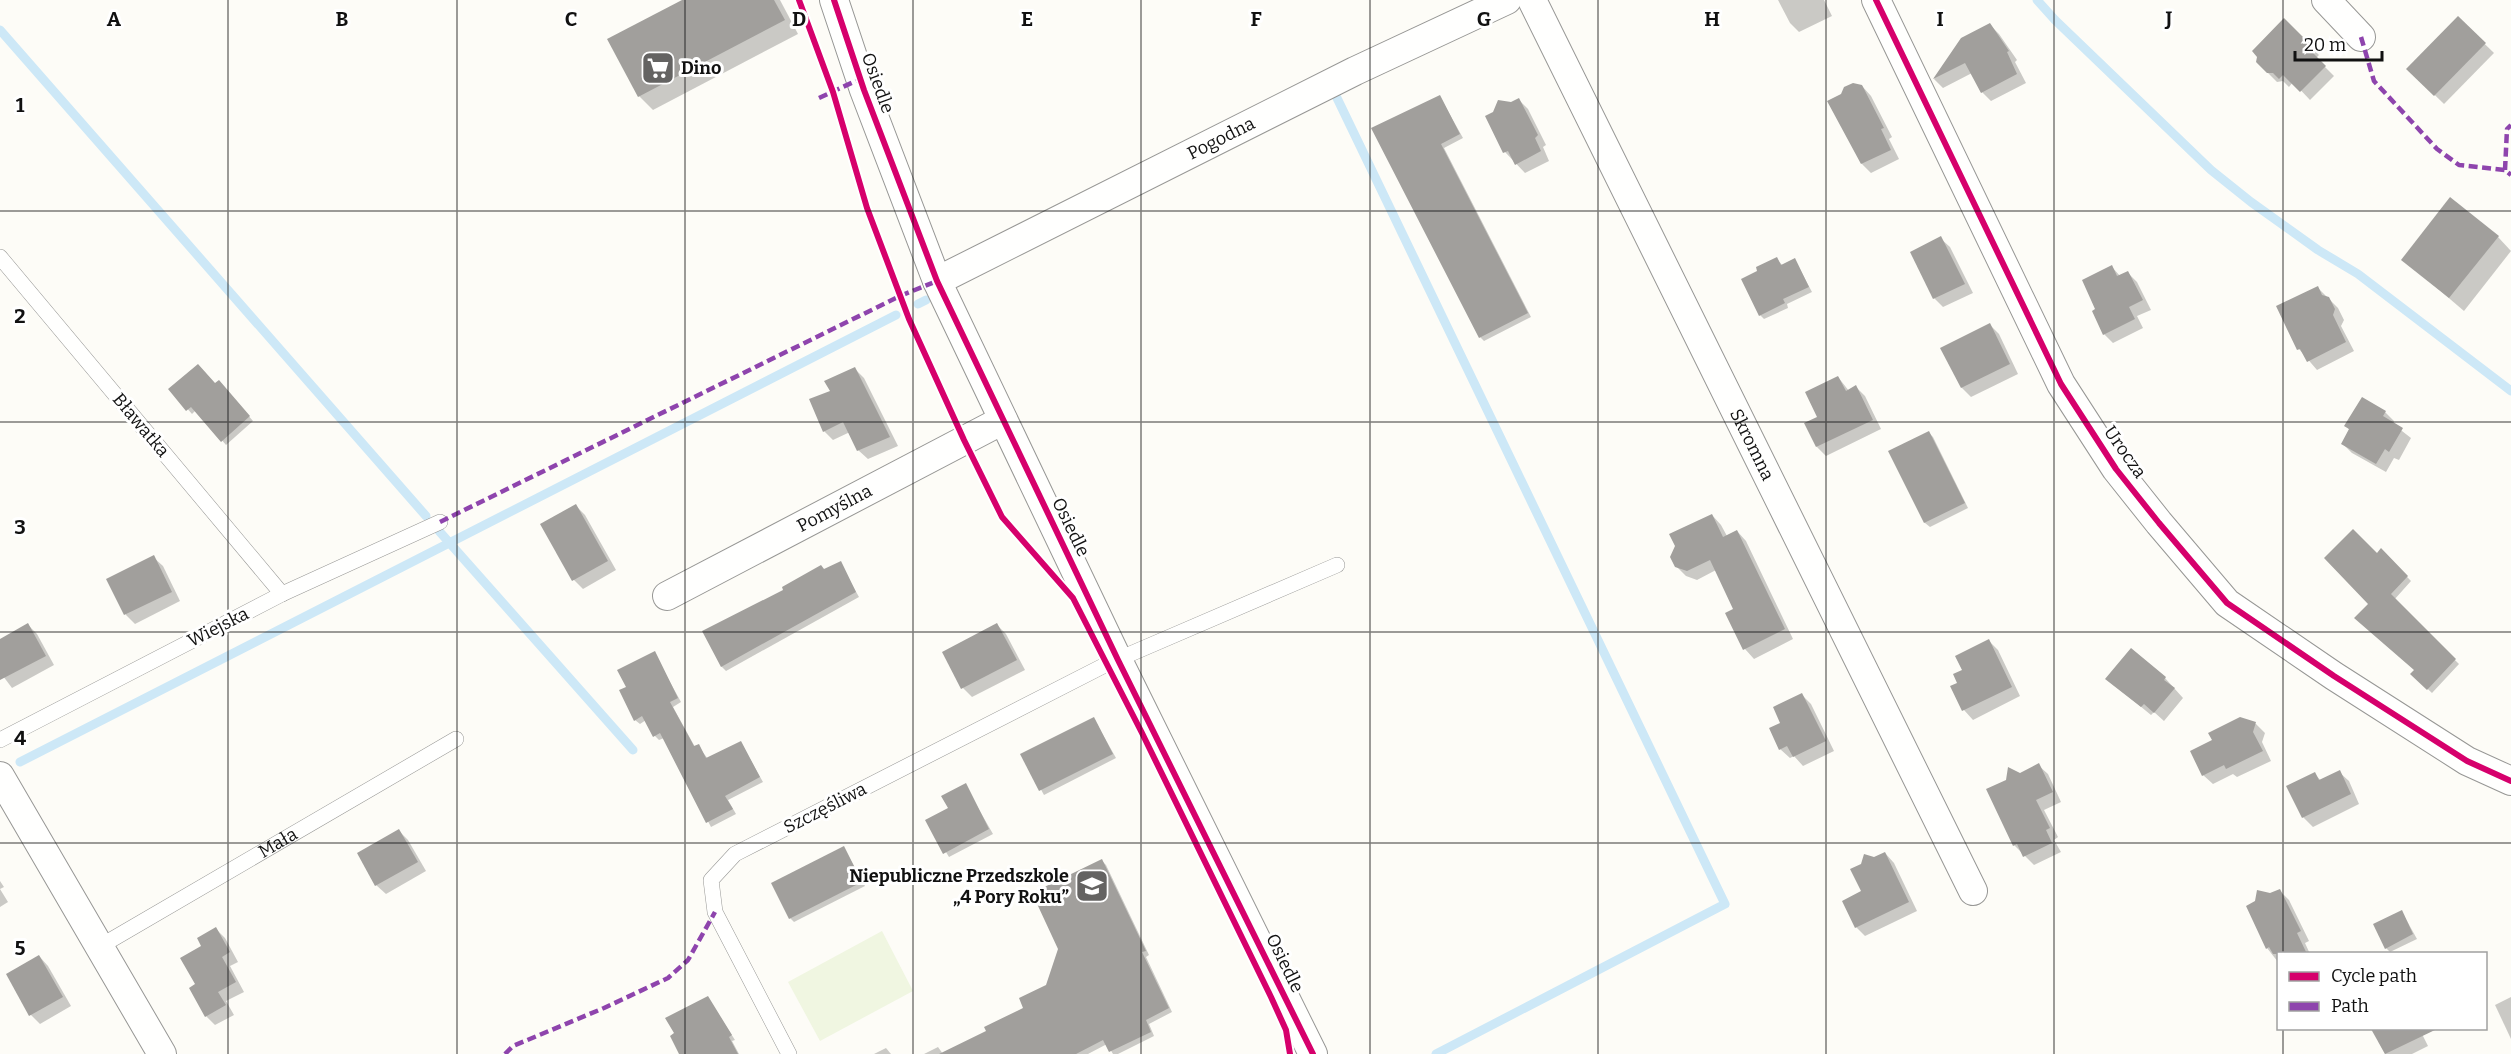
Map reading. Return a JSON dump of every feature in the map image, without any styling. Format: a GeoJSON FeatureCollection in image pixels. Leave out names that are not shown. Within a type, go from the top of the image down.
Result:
{"type":"FeatureCollection","features":[{"type":"Feature","properties":{"kind":"street","name":"Osiedle"},"geometry":{"type":"LineString","coordinates":[[834,0],[864,90],[938,281],[1118,660],[1313,1054]]}},
{"type":"Feature","properties":{"kind":"street","name":"Pogodna"},"geometry":{"type":"LineString","coordinates":[[938,281],[1355,71],[1507,0]]}},
{"type":"Feature","properties":{"kind":"street","name":"Skromna"},"geometry":{"type":"LineString","coordinates":[[1532,0],[1973,891]]}},
{"type":"Feature","properties":{"kind":"street","name":"Urocza"},"geometry":{"type":"LineString","coordinates":[[1876,0],[2061,384],[2116,469],[2159,523],[2227,603],[2334,676],[2467,761],[2511,781]]}},
{"type":"Feature","properties":{"kind":"street"},"geometry":{"type":"LineString","coordinates":[[2326,0],[2361,37]]}},
{"type":"Feature","properties":{"kind":"street","name":"Pomyślna"},"geometry":{"type":"LineString","coordinates":[[667,596],[1003,420]]}},
{"type":"Feature","properties":{"kind":"street"},"geometry":{"type":"LineString","coordinates":[[0,776],[162,1054]]}},
{"type":"Feature","properties":{"kind":"lane","name":"Bławatka"},"geometry":{"type":"LineString","coordinates":[[0,257],[282,594]]}},
{"type":"Feature","properties":{"kind":"lane","name":"Wiejska"},"geometry":{"type":"LineString","coordinates":[[0,740],[282,594],[440,522]]}},
{"type":"Feature","properties":{"kind":"lane","name":"Szczęśliwa"},"geometry":{"type":"LineString","coordinates":[[789,1054],[715,912],[711,880],[735,854],[1118,660],[1337,565]]}},
{"type":"Feature","properties":{"kind":"lane","name":"Mała"},"geometry":{"type":"LineString","coordinates":[[99,947],[456,739]]}},
{"type":"Feature","properties":{"kind":"green space"},"geometry":{"type":"Polygon","coordinates":[[[882,931],[913,991],[820,1041],[788,982],[882,931]]]}},
{"type":"Feature","properties":{"kind":"building","name":"Dino"},"geometry":{"type":"Polygon","coordinates":[[[682,0],[774,0],[785,20],[638,97],[607,39],[682,0]]]}},
{"type":"Feature","properties":{"kind":"building"},"geometry":{"type":"Polygon","coordinates":[[[2458,16],[2486,43],[2434,96],[2406,69],[2458,16]]]}},
{"type":"Feature","properties":{"kind":"building"},"geometry":{"type":"Polygon","coordinates":[[[2284,18],[2311,45],[2308,48],[2326,66],[2300,92],[2283,75],[2279,79],[2273,73],[2267,73],[2256,62],[2257,57],[2252,51],[2284,18]]]}},
{"type":"Feature","properties":{"kind":"building"},"geometry":{"type":"Polygon","coordinates":[[[1990,23],[2009,51],[2007,52],[2017,74],[1981,93],[1965,63],[1933,79],[1961,38],[1990,23]]]}},
{"type":"Feature","properties":{"kind":"building"},"geometry":{"type":"Polygon","coordinates":[[[1853,83],[1862,85],[1884,128],[1881,129],[1891,150],[1861,164],[1827,101],[1841,94],[1844,87],[1853,83]]]}},
{"type":"Feature","properties":{"kind":"building"},"geometry":{"type":"Polygon","coordinates":[[[1440,95],[1460,134],[1441,144],[1528,313],[1479,338],[1371,128],[1440,95]]]}},
{"type":"Feature","properties":{"kind":"building"},"geometry":{"type":"Polygon","coordinates":[[[1519,98],[1538,135],[1535,138],[1541,151],[1515,165],[1508,151],[1503,153],[1485,116],[1493,112],[1498,100],[1511,102],[1519,98]]]}},
{"type":"Feature","properties":{"kind":"building"},"geometry":{"type":"Polygon","coordinates":[[[2450,197],[2499,236],[2449,298],[2401,260],[2450,197]]]}},
{"type":"Feature","properties":{"kind":"building"},"geometry":{"type":"Polygon","coordinates":[[[1941,236],[1965,284],[1933,299],[1910,252],[1941,236]]]}},
{"type":"Feature","properties":{"kind":"building"},"geometry":{"type":"Polygon","coordinates":[[[1777,257],[1781,265],[1795,258],[1809,287],[1783,299],[1785,303],[1759,316],[1741,279],[1757,271],[1756,267],[1777,257]]]}},
{"type":"Feature","properties":{"kind":"building"},"geometry":{"type":"Polygon","coordinates":[[[2112,265],[2117,276],[2128,271],[2143,300],[2129,307],[2135,319],[2103,335],[2092,311],[2095,309],[2082,280],[2112,265]]]}},
{"type":"Feature","properties":{"kind":"building"},"geometry":{"type":"Polygon","coordinates":[[[2318,286],[2322,295],[2329,297],[2335,309],[2333,315],[2346,342],[2307,362],[2300,349],[2297,350],[2276,306],[2318,286]]]}},
{"type":"Feature","properties":{"kind":"building"},"geometry":{"type":"Polygon","coordinates":[[[1990,323],[2010,364],[1961,388],[1940,348],[1990,323]]]}},
{"type":"Feature","properties":{"kind":"building"},"geometry":{"type":"Polygon","coordinates":[[[198,364],[215,383],[219,380],[250,416],[221,442],[191,407],[186,411],[168,389],[198,364]]]}},
{"type":"Feature","properties":{"kind":"building"},"geometry":{"type":"Polygon","coordinates":[[[855,367],[890,437],[857,451],[843,422],[823,432],[809,399],[830,391],[824,381],[855,367]]]}},
{"type":"Feature","properties":{"kind":"building"},"geometry":{"type":"Polygon","coordinates":[[[1838,376],[1846,391],[1856,385],[1873,420],[1816,447],[1804,423],[1817,417],[1805,392],[1838,376]]]}},
{"type":"Feature","properties":{"kind":"building"},"geometry":{"type":"Polygon","coordinates":[[[2362,397],[2386,411],[2383,416],[2403,428],[2389,452],[2385,449],[2376,464],[2341,444],[2349,429],[2344,426],[2362,397]]]}},
{"type":"Feature","properties":{"kind":"building"},"geometry":{"type":"Polygon","coordinates":[[[1929,431],[1965,503],[1924,523],[1888,451],[1929,431]]]}},
{"type":"Feature","properties":{"kind":"building"},"geometry":{"type":"Polygon","coordinates":[[[576,504],[608,561],[572,581],[540,524],[576,504]]]}},
{"type":"Feature","properties":{"kind":"building"},"geometry":{"type":"Polygon","coordinates":[[[1712,514],[1723,537],[1737,530],[1785,629],[1743,650],[1725,613],[1733,609],[1710,560],[1687,571],[1675,567],[1670,557],[1675,546],[1669,534],[1712,514]]]}},
{"type":"Feature","properties":{"kind":"building"},"geometry":{"type":"Polygon","coordinates":[[[2353,529],[2377,553],[2381,548],[2408,576],[2391,594],[2456,659],[2427,690],[2410,674],[2414,670],[2354,618],[2368,604],[2324,558],[2353,529]]]}},
{"type":"Feature","properties":{"kind":"building"},"geometry":{"type":"Polygon","coordinates":[[[154,555],[172,592],[124,615],[106,579],[154,555]]]}},
{"type":"Feature","properties":{"kind":"building"},"geometry":{"type":"Polygon","coordinates":[[[841,561],[856,592],[721,667],[702,631],[783,590],[782,587],[821,565],[824,569],[841,561]]]}},
{"type":"Feature","properties":{"kind":"building"},"geometry":{"type":"Polygon","coordinates":[[[28,623],[46,656],[0,680],[0,639],[28,623]]]}},
{"type":"Feature","properties":{"kind":"building"},"geometry":{"type":"Polygon","coordinates":[[[997,623],[1017,660],[961,689],[942,652],[997,623]]]}},
{"type":"Feature","properties":{"kind":"building"},"geometry":{"type":"Polygon","coordinates":[[[1989,639],[2012,687],[1962,711],[1950,686],[1957,683],[1953,674],[1962,670],[1955,656],[1989,639]]]}},
{"type":"Feature","properties":{"kind":"building"},"geometry":{"type":"Polygon","coordinates":[[[2131,648],[2166,677],[2164,680],[2175,688],[2154,713],[2144,704],[2141,707],[2105,679],[2131,648]]]}},
{"type":"Feature","properties":{"kind":"building"},"geometry":{"type":"Polygon","coordinates":[[[655,651],[678,698],[670,702],[694,746],[699,744],[706,758],[741,741],[760,777],[725,796],[733,809],[706,823],[660,733],[653,737],[642,716],[634,721],[619,690],[626,687],[617,670],[655,651]]]}},
{"type":"Feature","properties":{"kind":"building"},"geometry":{"type":"Polygon","coordinates":[[[1802,693],[1826,741],[1793,757],[1787,746],[1779,750],[1769,728],[1780,723],[1773,707],[1802,693]]]}},
{"type":"Feature","properties":{"kind":"building"},"geometry":{"type":"Polygon","coordinates":[[[1094,717],[1113,754],[1039,791],[1020,754],[1094,717]]]}},
{"type":"Feature","properties":{"kind":"building"},"geometry":{"type":"Polygon","coordinates":[[[2240,717],[2256,722],[2253,732],[2263,751],[2226,769],[2224,765],[2202,776],[2190,751],[2212,740],[2208,733],[2240,717]]]}},
{"type":"Feature","properties":{"kind":"building"},"geometry":{"type":"Polygon","coordinates":[[[2039,763],[2053,792],[2036,800],[2050,828],[2046,830],[2052,843],[2023,857],[2017,844],[2013,846],[1986,789],[2006,780],[2008,767],[2020,773],[2039,763]]]}},
{"type":"Feature","properties":{"kind":"building"},"geometry":{"type":"Polygon","coordinates":[[[2340,770],[2351,794],[2302,818],[2286,786],[2315,772],[2319,780],[2340,770]]]}},
{"type":"Feature","properties":{"kind":"building"},"geometry":{"type":"Polygon","coordinates":[[[966,783],[989,829],[943,854],[925,820],[948,808],[941,796],[966,783]]]}},
{"type":"Feature","properties":{"kind":"building"},"geometry":{"type":"Polygon","coordinates":[[[399,829],[418,862],[375,886],[357,853],[399,829]]]}},
{"type":"Feature","properties":{"kind":"building"},"geometry":{"type":"Polygon","coordinates":[[[844,846],[862,882],[789,919],[771,883],[844,846]]]}},
{"type":"Feature","properties":{"kind":"building"},"geometry":{"type":"Polygon","coordinates":[[[1885,852],[1909,902],[1855,928],[1842,901],[1861,891],[1850,869],[1861,864],[1864,854],[1874,857],[1885,852]]]}},
{"type":"Feature","properties":{"kind":"building"},"geometry":{"type":"Polygon","coordinates":[[[1102,859],[1146,951],[1142,952],[1169,1008],[1146,1020],[1151,1032],[1109,1052],[1103,1040],[1076,1054],[939,1054],[986,1031],[984,1027],[1023,1008],[1019,998],[1046,985],[1058,949],[1032,893],[1102,859]]]}},
{"type":"Feature","properties":{"kind":"building"},"geometry":{"type":"Polygon","coordinates":[[[2280,889],[2301,931],[2297,933],[2306,952],[2273,954],[2269,947],[2266,949],[2246,906],[2255,901],[2257,890],[2270,893],[2280,889]]]}},
{"type":"Feature","properties":{"kind":"building"},"geometry":{"type":"Polygon","coordinates":[[[2402,910],[2413,934],[2385,949],[2373,924],[2402,910]]]}},
{"type":"Feature","properties":{"kind":"building"},"geometry":{"type":"Polygon","coordinates":[[[216,927],[230,952],[222,957],[236,982],[218,992],[226,1005],[205,1017],[189,988],[195,984],[180,958],[201,946],[197,938],[216,927]]]}},
{"type":"Feature","properties":{"kind":"building"},"geometry":{"type":"Polygon","coordinates":[[[39,955],[63,997],[29,1016],[6,974],[39,955]]]}},
{"type":"Feature","properties":{"kind":"building"},"geometry":{"type":"Polygon","coordinates":[[[708,996],[732,1035],[729,1037],[738,1054],[679,1054],[670,1036],[674,1033],[665,1018],[708,996]]]}},
{"type":"Feature","properties":{"kind":"building"},"geometry":{"type":"Polygon","coordinates":[[[2372,1030],[2435,1030],[2385,1054],[2372,1030]]]}},
{"type":"Feature","properties":{"kind":"waterway"},"geometry":{"type":"LineString","coordinates":[[2037,0],[2211,170],[2318,250],[2358,274],[2511,391]]}},
{"type":"Feature","properties":{"kind":"waterway"},"geometry":{"type":"LineString","coordinates":[[0,30],[426,516]]}},
{"type":"Feature","properties":{"kind":"waterway"},"geometry":{"type":"LineString","coordinates":[[1337,98],[1725,904],[1436,1054]]}},
{"type":"Feature","properties":{"kind":"waterway"},"geometry":{"type":"LineString","coordinates":[[918,304],[926,300]]}},
{"type":"Feature","properties":{"kind":"waterway"},"geometry":{"type":"LineString","coordinates":[[20,762],[896,315]]}},
{"type":"Feature","properties":{"kind":"waterway"},"geometry":{"type":"LineString","coordinates":[[439,531],[633,750]]}},
{"type":"Feature","properties":{"kind":"marked path"},"geometry":{"type":"LineString","coordinates":[[2361,37],[2374,81],[2437,149],[2459,165],[2505,170],[2511,175]]}},
{"type":"Feature","properties":{"kind":"marked path"},"geometry":{"type":"LineString","coordinates":[[819,98],[860,79]]}},
{"type":"Feature","properties":{"kind":"marked path"},"geometry":{"type":"LineString","coordinates":[[2505,170],[2507,129],[2511,125]]}},
{"type":"Feature","properties":{"kind":"marked path"},"geometry":{"type":"LineString","coordinates":[[440,522],[900,296],[937,281]]}},
{"type":"Feature","properties":{"kind":"marked path"},"geometry":{"type":"LineString","coordinates":[[505,1054],[513,1046],[668,978],[688,960],[715,912]]}},
{"type":"Feature","properties":{"kind":"cycle path"},"geometry":{"type":"LineString","coordinates":[[799,0],[833,92],[867,208],[909,319],[964,440],[1002,517],[1073,598],[1271,997],[1286,1030],[1290,1054]]}},
{"type":"Feature","properties":{"kind":"cycle path"},"geometry":{"type":"LineString","coordinates":[[834,0],[864,90],[937,281],[1118,660],[1313,1054]]}},
{"type":"Feature","properties":{"kind":"cycle path"},"geometry":{"type":"LineString","coordinates":[[1876,0],[2061,384],[2116,469],[2159,523],[2227,603],[2334,676],[2467,761],[2511,781]]}},
{"type":"Feature","properties":{"kind":"place","name":"Dino"},"geometry":{"type":"Point","coordinates":[658,68]}},
{"type":"Feature","properties":{"kind":"place","name":"Niepubliczne Przedszkole „4 Pory Roku”"},"geometry":{"type":"Point","coordinates":[1092,886]}}]}
